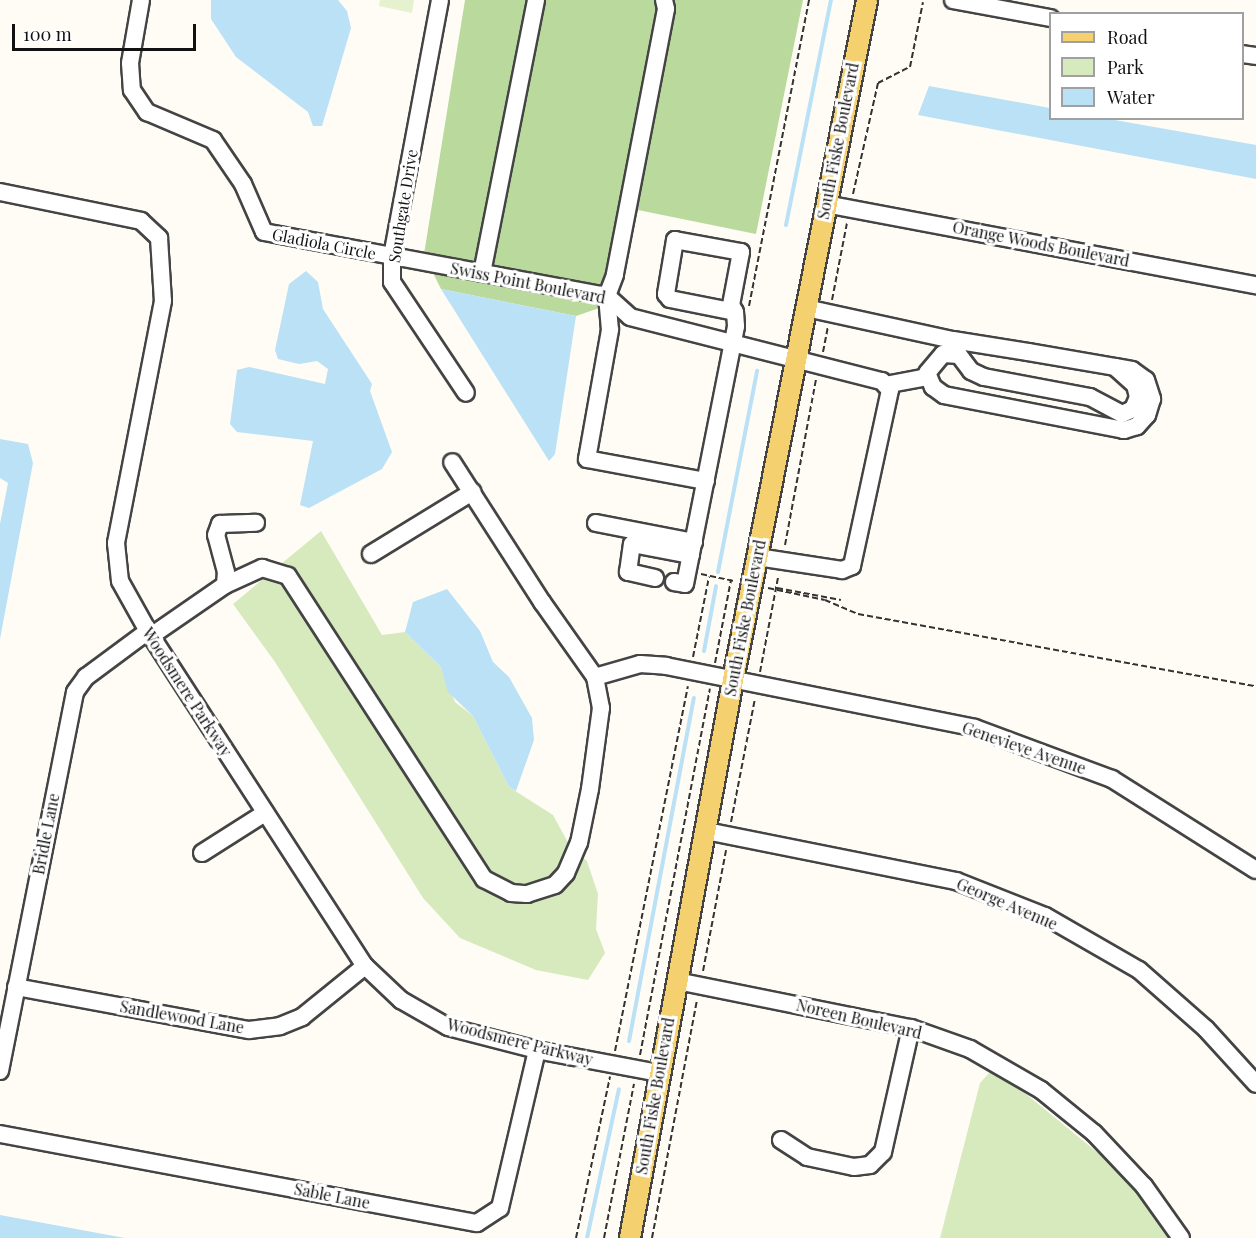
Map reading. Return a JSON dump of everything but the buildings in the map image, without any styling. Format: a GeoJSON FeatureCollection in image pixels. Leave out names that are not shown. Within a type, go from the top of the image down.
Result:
{"type":"FeatureCollection","features":[{"type":"Feature","properties":{"kind":"main road","name":"South Fiske Boulevard"},"geometry":{"type":"LineString","coordinates":[[630,1238],[733,680],[867,0]]}},
{"type":"Feature","properties":{"kind":"street","name":"Gladiola Circle"},"geometry":{"type":"LineString","coordinates":[[141,0],[130,63],[132,90],[147,112],[213,140],[243,184],[264,232],[392,256]]}},
{"type":"Feature","properties":{"kind":"street","name":"Southgate Drive"},"geometry":{"type":"LineString","coordinates":[[440,0],[392,256],[392,282],[466,393]]}},
{"type":"Feature","properties":{"kind":"street"},"geometry":{"type":"LineString","coordinates":[[482,273],[536,0]]}},
{"type":"Feature","properties":{"kind":"street"},"geometry":{"type":"LineString","coordinates":[[664,0],[666,9],[617,264],[607,296],[610,330],[587,459],[706,481]]}},
{"type":"Feature","properties":{"kind":"street"},"geometry":{"type":"LineString","coordinates":[[953,0],[1049,18]]}},
{"type":"Feature","properties":{"kind":"street","name":"Woodsmere Parkway"},"geometry":{"type":"LineString","coordinates":[[1,196],[141,221],[159,238],[163,301],[116,543],[120,581],[150,634],[365,966],[400,1000],[448,1027],[537,1050],[659,1073]]}},
{"type":"Feature","properties":{"kind":"street","name":"Orange Woods Boulevard"},"geometry":{"type":"LineString","coordinates":[[826,204],[1256,285]]}},
{"type":"Feature","properties":{"kind":"street"},"geometry":{"type":"LineString","coordinates":[[675,240],[741,252],[731,305],[741,315],[670,299],[666,294],[675,240]]}},
{"type":"Feature","properties":{"kind":"street","name":"Swiss Point Boulevard"},"geometry":{"type":"LineString","coordinates":[[392,256],[607,296],[630,317],[732,345],[861,373],[885,385]]}},
{"type":"Feature","properties":{"kind":"street"},"geometry":{"type":"LineString","coordinates":[[806,308],[953,340],[1115,367],[1132,370],[1146,380],[1152,399],[1147,416],[1137,426],[1124,430],[944,395],[933,387],[928,377],[932,363],[943,354],[959,355],[971,371],[984,377],[1090,397],[1122,414],[1133,409],[1138,397],[1135,385],[1115,367]]}},
{"type":"Feature","properties":{"kind":"street"},"geometry":{"type":"LineString","coordinates":[[674,582],[685,584],[732,345],[741,315]]}},
{"type":"Feature","properties":{"kind":"street"},"geometry":{"type":"LineString","coordinates":[[885,385],[928,377]]}},
{"type":"Feature","properties":{"kind":"street"},"geometry":{"type":"LineString","coordinates":[[757,557],[842,570],[852,566],[890,390],[885,385]]}},
{"type":"Feature","properties":{"kind":"street"},"geometry":{"type":"LineString","coordinates":[[452,462],[542,603],[595,677]]}},
{"type":"Feature","properties":{"kind":"street"},"geometry":{"type":"LineString","coordinates":[[371,554],[472,492]]}},
{"type":"Feature","properties":{"kind":"street"},"geometry":{"type":"LineString","coordinates":[[225,585],[226,572],[216,530],[227,521],[256,523]]}},
{"type":"Feature","properties":{"kind":"street"},"geometry":{"type":"LineString","coordinates":[[596,523],[692,549]]}},
{"type":"Feature","properties":{"kind":"street"},"geometry":{"type":"LineString","coordinates":[[655,578],[628,572],[632,544],[692,549]]}},
{"type":"Feature","properties":{"kind":"street","name":"Bridle Lane"},"geometry":{"type":"LineString","coordinates":[[0,1071],[75,692],[86,677],[150,634],[225,585],[262,567],[288,576],[484,879],[511,892],[527,894],[555,885],[573,861],[590,789],[600,708],[595,677]]}},
{"type":"Feature","properties":{"kind":"street","name":"Genevieve Avenue"},"geometry":{"type":"LineString","coordinates":[[595,677],[640,664],[690,671],[975,728],[1112,779],[1256,870]]}},
{"type":"Feature","properties":{"kind":"street"},"geometry":{"type":"LineString","coordinates":[[202,853],[265,813]]}},
{"type":"Feature","properties":{"kind":"street","name":"George Avenue"},"geometry":{"type":"LineString","coordinates":[[706,831],[956,881],[1045,916],[1139,970],[1206,1029],[1256,1084]]}},
{"type":"Feature","properties":{"kind":"street","name":"Sandlewood Lane"},"geometry":{"type":"LineString","coordinates":[[16,987],[249,1030],[280,1026],[302,1017],[365,966]]}},
{"type":"Feature","properties":{"kind":"street","name":"Noreen Boulevard"},"geometry":{"type":"LineString","coordinates":[[677,981],[911,1028],[970,1049],[1041,1090],[1094,1132],[1144,1186],[1181,1238]]}},
{"type":"Feature","properties":{"kind":"street"},"geometry":{"type":"LineString","coordinates":[[781,1140],[807,1157],[854,1167],[870,1165],[883,1152],[911,1028]]}},
{"type":"Feature","properties":{"kind":"street","name":"Sable Lane"},"geometry":{"type":"LineString","coordinates":[[0,1134],[477,1222],[500,1208],[537,1050]]}},
{"type":"Feature","properties":{"kind":"path"},"geometry":{"type":"LineString","coordinates":[[741,315],[808,0]]}},
{"type":"Feature","properties":{"kind":"path"},"geometry":{"type":"LineString","coordinates":[[852,199],[878,83],[910,67],[923,2]]}},
{"type":"Feature","properties":{"kind":"path"},"geometry":{"type":"LineString","coordinates":[[831,305],[848,220]]}},
{"type":"Feature","properties":{"kind":"path"},"geometry":{"type":"LineString","coordinates":[[823,352],[829,323]]}},
{"type":"Feature","properties":{"kind":"path"},"geometry":{"type":"LineString","coordinates":[[785,545],[817,377]]}},
{"type":"Feature","properties":{"kind":"path"},"geometry":{"type":"LineString","coordinates":[[576,1238],[613,1065],[709,577]]}},
{"type":"Feature","properties":{"kind":"path"},"geometry":{"type":"LineString","coordinates":[[759,674],[778,578]]}},
{"type":"Feature","properties":{"kind":"path"},"geometry":{"type":"LineString","coordinates":[[604,1238],[731,580]]}},
{"type":"Feature","properties":{"kind":"path"},"geometry":{"type":"LineString","coordinates":[[752,585],[841,600]]}},
{"type":"Feature","properties":{"kind":"path"},"geometry":{"type":"LineString","coordinates":[[776,589],[825,600],[858,614],[1256,686]]}},
{"type":"Feature","properties":{"kind":"path"},"geometry":{"type":"LineString","coordinates":[[730,827],[755,695]]}},
{"type":"Feature","properties":{"kind":"path"},"geometry":{"type":"LineString","coordinates":[[702,977],[727,844]]}},
{"type":"Feature","properties":{"kind":"path"},"geometry":{"type":"LineString","coordinates":[[652,1238],[698,994]]}},
{"type":"Feature","properties":{"kind":"green space"},"geometry":{"type":"Polygon","coordinates":[[[380,0],[414,0],[412,13],[379,6],[380,0]]]}},
{"type":"Feature","properties":{"kind":"green space"},"geometry":{"type":"Polygon","coordinates":[[[465,0],[803,0],[756,234],[638,210],[619,295],[608,289],[424,254],[465,0]]]}},
{"type":"Feature","properties":{"kind":"green space"},"geometry":{"type":"Polygon","coordinates":[[[432,271],[608,305],[576,316],[441,289],[432,271]]]}},
{"type":"Feature","properties":{"kind":"green space"},"geometry":{"type":"Polygon","coordinates":[[[321,531],[382,635],[405,632],[441,667],[455,702],[473,716],[509,787],[553,815],[571,848],[552,879],[527,886],[512,886],[489,874],[292,570],[281,564],[321,531]]]}},
{"type":"Feature","properties":{"kind":"green space"},"geometry":{"type":"Polygon","coordinates":[[[268,575],[284,581],[479,883],[526,901],[541,899],[557,892],[581,856],[587,861],[598,894],[596,929],[605,953],[588,980],[536,970],[460,938],[423,898],[275,662],[233,604],[268,575]]]}},
{"type":"Feature","properties":{"kind":"green space"},"geometry":{"type":"Polygon","coordinates":[[[990,1072],[1015,1085],[1115,1167],[1146,1199],[1173,1238],[940,1238],[980,1083],[990,1072]]]}},
{"type":"Feature","properties":{"kind":"water"},"geometry":{"type":"Polygon","coordinates":[[[211,0],[338,0],[347,11],[351,28],[322,126],[313,126],[308,112],[236,57],[211,19],[211,0]]]}},
{"type":"Feature","properties":{"kind":"water"},"geometry":{"type":"Polygon","coordinates":[[[929,86],[1049,108],[1049,120],[1115,120],[1256,145],[1256,179],[918,115],[929,86]]]}},
{"type":"Feature","properties":{"kind":"water"},"geometry":{"type":"Polygon","coordinates":[[[306,271],[318,282],[323,309],[372,384],[370,391],[392,452],[382,469],[309,508],[300,505],[313,441],[237,432],[230,424],[237,370],[249,367],[325,384],[328,369],[317,361],[299,364],[278,359],[275,350],[289,284],[306,271]]]}},
{"type":"Feature","properties":{"kind":"water"},"geometry":{"type":"Polygon","coordinates":[[[441,289],[576,316],[555,454],[549,461],[441,289]]]}},
{"type":"Feature","properties":{"kind":"water"},"geometry":{"type":"Polygon","coordinates":[[[0,439],[28,444],[33,463],[0,639],[0,524],[8,483],[0,478],[0,439]]]}},
{"type":"Feature","properties":{"kind":"water"},"geometry":{"type":"Polygon","coordinates":[[[447,589],[480,631],[493,662],[509,677],[532,718],[534,740],[516,791],[509,787],[473,716],[448,692],[441,667],[405,632],[413,602],[447,589]]]}},
{"type":"Feature","properties":{"kind":"water"},"geometry":{"type":"Polygon","coordinates":[[[0,1215],[125,1238],[0,1238],[0,1215]]]}},
{"type":"Feature","properties":{"kind":"waterway"},"geometry":{"type":"LineString","coordinates":[[786,225],[831,0]]}},
{"type":"Feature","properties":{"kind":"waterway"},"geometry":{"type":"LineString","coordinates":[[718,572],[757,371]]}},
{"type":"Feature","properties":{"kind":"waterway"},"geometry":{"type":"LineString","coordinates":[[704,651],[716,586]]}},
{"type":"Feature","properties":{"kind":"waterway"},"geometry":{"type":"LineString","coordinates":[[629,1041],[694,698]]}},
{"type":"Feature","properties":{"kind":"waterway"},"geometry":{"type":"LineString","coordinates":[[587,1238],[619,1089]]}}]}
